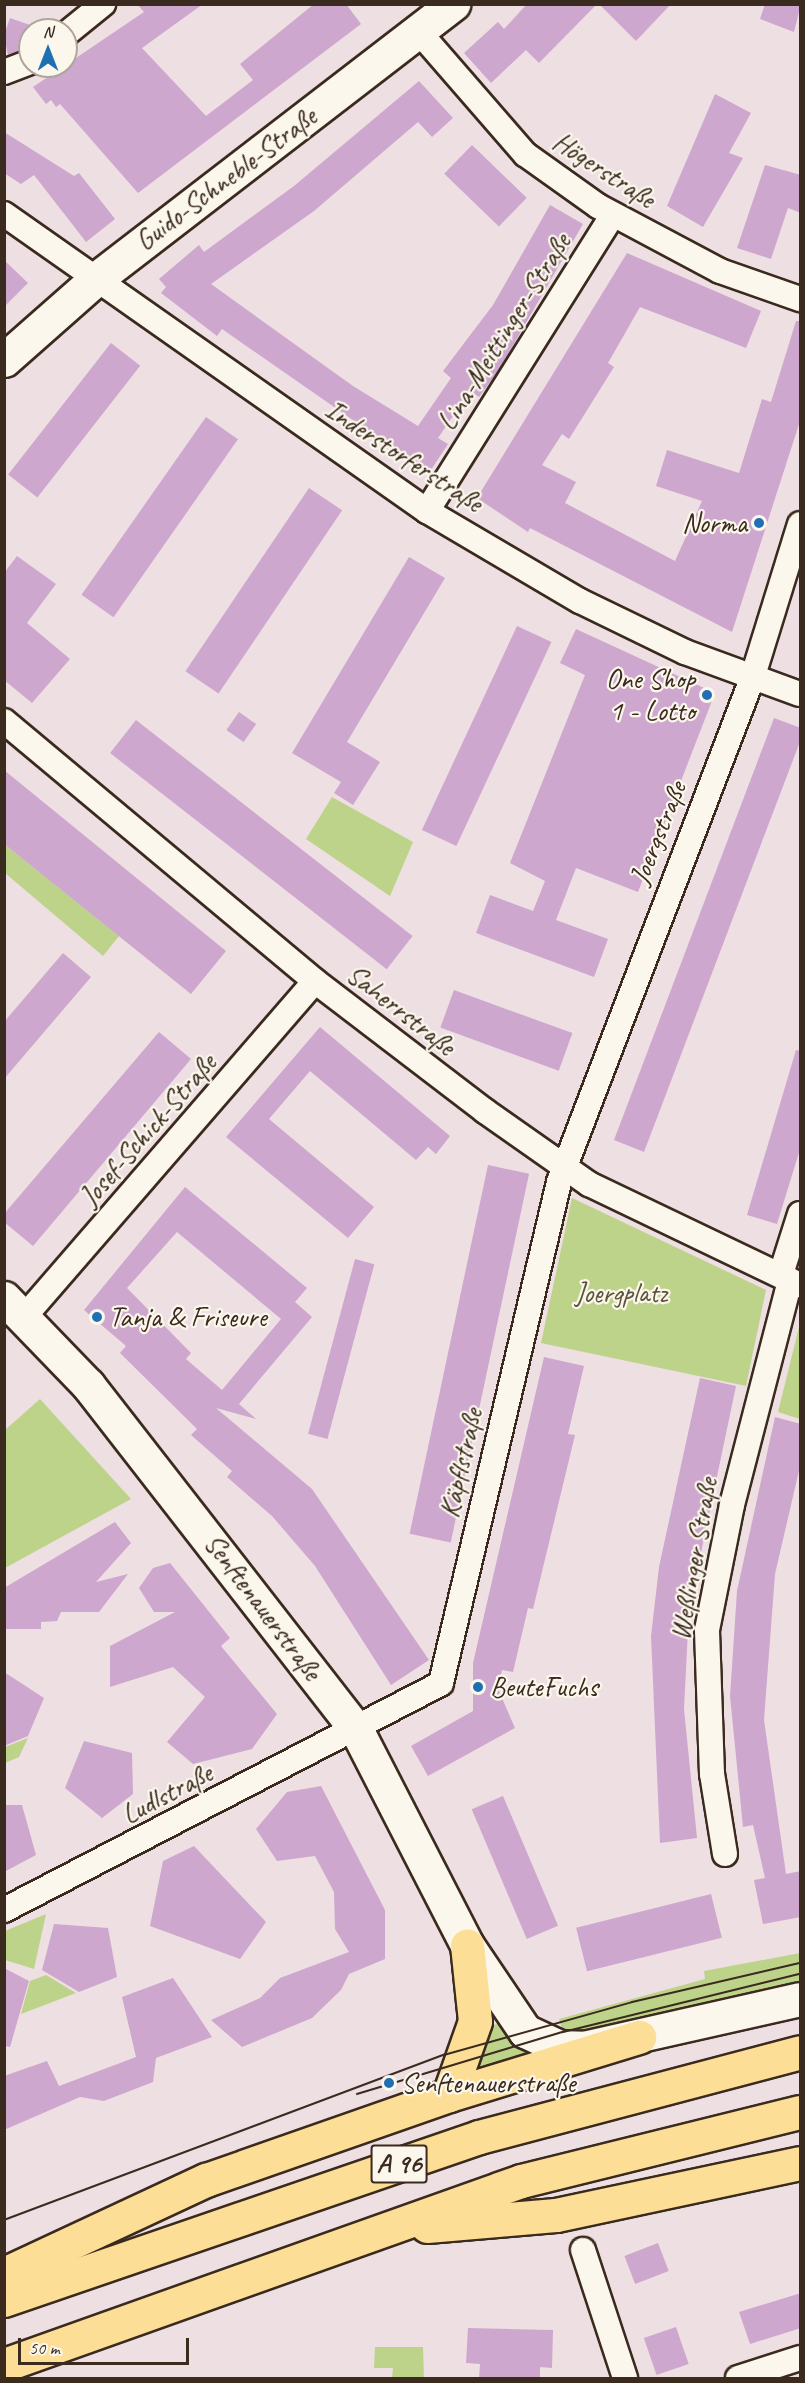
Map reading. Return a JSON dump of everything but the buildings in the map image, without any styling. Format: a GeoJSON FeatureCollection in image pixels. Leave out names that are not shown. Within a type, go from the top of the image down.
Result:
{"type":"FeatureCollection","features":[{"type":"Feature","properties":{"kind":"highway"},"geometry":{"type":"LineString","coordinates":[[448,2096],[475,2021],[467,1945]]}},
{"type":"Feature","properties":{"kind":"highway"},"geometry":{"type":"LineString","coordinates":[[4,2274],[206,2180],[448,2096],[639,2037]]}},
{"type":"Feature","properties":{"kind":"highway","name":"A 96"},"geometry":{"type":"LineString","coordinates":[[4,2300],[479,2137],[801,2052]]}},
{"type":"Feature","properties":{"kind":"highway","name":"A 96"},"geometry":{"type":"LineString","coordinates":[[4,2365],[378,2230],[522,2181],[801,2112]]}},
{"type":"Feature","properties":{"kind":"highway"},"geometry":{"type":"LineString","coordinates":[[378,2230],[556,2215],[801,2163]]}},
{"type":"Feature","properties":{"kind":"street"},"geometry":{"type":"LineString","coordinates":[[78,25],[104,4]]}},
{"type":"Feature","properties":{"kind":"street","name":"Guido-Schneble-Straße"},"geometry":{"type":"LineString","coordinates":[[4,360],[96,279],[453,4]]}},
{"type":"Feature","properties":{"kind":"street","name":"Högerstraße"},"geometry":{"type":"LineString","coordinates":[[419,32],[525,154],[612,216],[720,271],[801,299]]}},
{"type":"Feature","properties":{"kind":"street","name":"Inderstorferstraße"},"geometry":{"type":"LineString","coordinates":[[4,214],[427,511],[580,601],[752,679],[801,694]]}},
{"type":"Feature","properties":{"kind":"street","name":"Lina-Meittinger-Straße"},"geometry":{"type":"LineString","coordinates":[[427,511],[612,216]]}},
{"type":"Feature","properties":{"kind":"street","name":"Joergstraße"},"geometry":{"type":"LineString","coordinates":[[565,1163],[752,679],[801,524]]}},
{"type":"Feature","properties":{"kind":"street","name":"Saherrstraße"},"geometry":{"type":"LineString","coordinates":[[4,721],[315,981],[469,1099],[565,1163],[589,1184],[790,1280]]}},
{"type":"Feature","properties":{"kind":"street","name":"Josef-Schick-Straße"},"geometry":{"type":"LineString","coordinates":[[14,1307],[315,981]]}},
{"type":"Feature","properties":{"kind":"street","name":"Käpflstraße"},"geometry":{"type":"LineString","coordinates":[[356,1729],[441,1683],[565,1163]]}},
{"type":"Feature","properties":{"kind":"street","name":"Weßlinger Straße"},"geometry":{"type":"LineString","coordinates":[[725,1854],[712,1774],[707,1630],[732,1505],[790,1280],[801,1214]]}},
{"type":"Feature","properties":{"kind":"street","name":"Senftenauerstraße"},"geometry":{"type":"LineString","coordinates":[[14,1307],[88,1385],[191,1513],[356,1729],[467,1945],[509,2013],[537,2040],[583,2048],[801,1999]]}},
{"type":"Feature","properties":{"kind":"street","name":"Ludlstraße"},"geometry":{"type":"LineString","coordinates":[[4,1910],[356,1729]]}},
{"type":"Feature","properties":{"kind":"street"},"geometry":{"type":"LineString","coordinates":[[583,2250],[624,2379]]}},
{"type":"Feature","properties":{"kind":"street"},"geometry":{"type":"LineString","coordinates":[[738,2379],[801,2358]]}},
{"type":"Feature","properties":{"kind":"green space"},"geometry":{"type":"Polygon","coordinates":[[[332,797],[413,842],[390,896],[306,839],[332,797]]]}},
{"type":"Feature","properties":{"kind":"green space"},"geometry":{"type":"Polygon","coordinates":[[[4,844],[119,936],[103,956],[5,873],[4,844]]]}},
{"type":"Feature","properties":{"kind":"green space","name":"Joergplatz"},"geometry":{"type":"Polygon","coordinates":[[[572,1198],[766,1290],[746,1386],[541,1343],[572,1198]]]}},
{"type":"Feature","properties":{"kind":"green space"},"geometry":{"type":"Polygon","coordinates":[[[800,1323],[800,1419],[778,1412],[800,1323]]]}},
{"type":"Feature","properties":{"kind":"green space"},"geometry":{"type":"Polygon","coordinates":[[[40,1399],[131,1499],[5,1568],[5,1430],[40,1399]]]}},
{"type":"Feature","properties":{"kind":"green space"},"geometry":{"type":"Polygon","coordinates":[[[28,1738],[19,1757],[5,1763],[5,1747],[28,1738]]]}},
{"type":"Feature","properties":{"kind":"green space"},"geometry":{"type":"Polygon","coordinates":[[[46,1914],[34,1969],[5,1960],[5,1931],[46,1914]]]}},
{"type":"Feature","properties":{"kind":"green space"},"geometry":{"type":"Polygon","coordinates":[[[800,1953],[800,1985],[565,2038],[559,2019],[705,1979],[704,1971],[800,1953]]]}},
{"type":"Feature","properties":{"kind":"green space"},"geometry":{"type":"Polygon","coordinates":[[[46,1975],[76,1993],[21,2014],[30,1981],[46,1975]]]}},
{"type":"Feature","properties":{"kind":"green space"},"geometry":{"type":"Polygon","coordinates":[[[507,2021],[537,2055],[470,2076],[480,2029],[507,2021]]]}},
{"type":"Feature","properties":{"kind":"green space"},"geometry":{"type":"Polygon","coordinates":[[[375,2347],[423,2347],[424,2378],[392,2378],[393,2368],[374,2368],[375,2347]]]}},
{"type":"Feature","properties":{"kind":"tram line"},"geometry":{"type":"LineString","coordinates":[[4,2220],[444,2055],[632,2002],[800,1963]]}},
{"type":"Feature","properties":{"kind":"tram line"},"geometry":{"type":"LineString","coordinates":[[357,2094],[563,2032],[800,1974]]}},
{"type":"Feature","properties":{"kind":"place","name":"Norma"},"geometry":{"type":"Point","coordinates":[759,523]}},
{"type":"Feature","properties":{"kind":"place","name":"One Shop 1 - Lotto"},"geometry":{"type":"Point","coordinates":[707,695]}},
{"type":"Feature","properties":{"kind":"place","name":"Tanja & Friseure"},"geometry":{"type":"Point","coordinates":[97,1317]}},
{"type":"Feature","properties":{"kind":"place","name":"BeuteFuchs"},"geometry":{"type":"Point","coordinates":[478,1687]}},
{"type":"Feature","properties":{"kind":"place","name":"Senftenauerstraße"},"geometry":{"type":"Point","coordinates":[389,2083]}}]}
